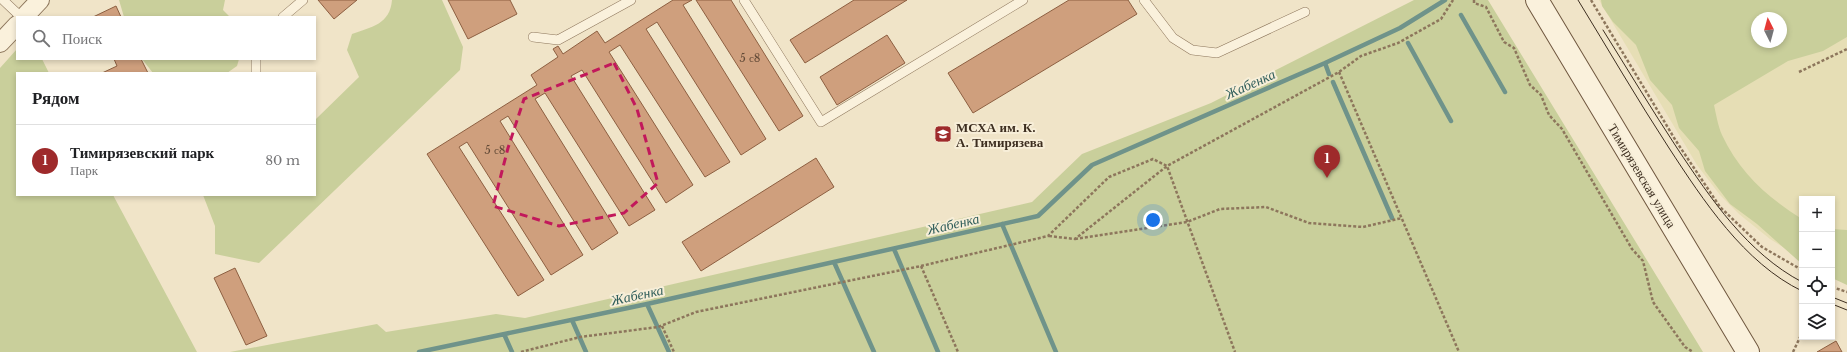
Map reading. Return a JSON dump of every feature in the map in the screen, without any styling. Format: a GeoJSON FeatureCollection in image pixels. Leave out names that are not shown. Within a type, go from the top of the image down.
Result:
{"type":"FeatureCollection","features":[{"type":"Feature","properties":{"kind":"main road","name":"Тимирязевская улица"},"geometry":{"type":"LineString","coordinates":[[1537,0],[1748,352]]}},
{"type":"Feature","properties":{"kind":"street"},"geometry":{"type":"LineString","coordinates":[[25,16],[40,0]]}},
{"type":"Feature","properties":{"kind":"street"},"geometry":{"type":"LineString","coordinates":[[0,43],[16,26]]}},
{"type":"Feature","properties":{"kind":"lane"},"geometry":{"type":"LineString","coordinates":[[3,0],[20,16]]}},
{"type":"Feature","properties":{"kind":"lane"},"geometry":{"type":"LineString","coordinates":[[284,16],[303,0]]}},
{"type":"Feature","properties":{"kind":"lane"},"geometry":{"type":"LineString","coordinates":[[533,38],[558,40],[631,0]]}},
{"type":"Feature","properties":{"kind":"lane"},"geometry":{"type":"LineString","coordinates":[[744,0],[821,122],[1023,0]]}},
{"type":"Feature","properties":{"kind":"lane"},"geometry":{"type":"LineString","coordinates":[[1144,0],[1174,38],[1192,50],[1217,53],[1305,12]]}},
{"type":"Feature","properties":{"kind":"lane"},"geometry":{"type":"LineString","coordinates":[[256,60],[256,72]]}},
{"type":"Feature","properties":{"kind":"path"},"geometry":{"type":"LineString","coordinates":[[1075,239],[1166,166],[1339,72],[1361,56],[1398,43],[1441,19],[1453,0]]}},
{"type":"Feature","properties":{"kind":"path"},"geometry":{"type":"LineString","coordinates":[[1474,0],[1474,3],[1486,7],[1504,42],[1514,48],[1530,85],[1541,95],[1549,115],[1562,129],[1632,249],[1643,261],[1653,302],[1684,348],[1693,352]]}},
{"type":"Feature","properties":{"kind":"path"},"geometry":{"type":"LineString","coordinates":[[1591,0],[1676,141],[1720,206],[1762,246],[1799,268]]}},
{"type":"Feature","properties":{"kind":"path"},"geometry":{"type":"LineString","coordinates":[[1800,72],[1847,48]]}},
{"type":"Feature","properties":{"kind":"path"},"geometry":{"type":"LineString","coordinates":[[1339,72],[1460,352]]}},
{"type":"Feature","properties":{"kind":"path"},"geometry":{"type":"LineString","coordinates":[[1048,236],[1109,177],[1153,159],[1166,166],[1235,352]]}},
{"type":"Feature","properties":{"kind":"path"},"geometry":{"type":"LineString","coordinates":[[521,352],[580,337],[662,326],[696,312],[920,266],[1048,236],[1075,239],[1187,222],[1220,209],[1266,207],[1309,223],[1363,227],[1402,218]]}},
{"type":"Feature","properties":{"kind":"path"},"geometry":{"type":"LineString","coordinates":[[920,266],[958,352]]}},
{"type":"Feature","properties":{"kind":"path"},"geometry":{"type":"LineString","coordinates":[[1835,288],[1847,292]]}},
{"type":"Feature","properties":{"kind":"path"},"geometry":{"type":"LineString","coordinates":[[662,326],[674,352]]}},
{"type":"Feature","properties":{"kind":"path"},"geometry":{"type":"LineString","coordinates":[[1792,352],[1799,339]]}},
{"type":"Feature","properties":{"kind":"highlighted area"},"geometry":{"type":"Polygon","coordinates":[[[614,63],[637,109],[658,183],[624,213],[559,226],[493,206],[508,148],[524,99],[614,63]]]}},
{"type":"Feature","properties":{"kind":"shaded area"},"geometry":{"type":"Polygon","coordinates":[[[1599,0],[1847,0],[1847,280],[1835,275],[1835,196],[1799,196],[1799,257],[1770,239],[1739,214],[1720,195],[1697,165],[1599,0]]]}},
{"type":"Feature","properties":{"kind":"green space"},"geometry":{"type":"Polygon","coordinates":[[[119,0],[225,0],[223,10],[229,16],[124,16],[119,0]]]}},
{"type":"Feature","properties":{"kind":"green space"},"geometry":{"type":"Polygon","coordinates":[[[392,0],[442,0],[463,47],[460,70],[259,263],[215,254],[215,226],[203,196],[316,196],[316,119],[359,77],[347,50],[352,34],[379,23],[388,14],[391,8],[392,0]]]}},
{"type":"Feature","properties":{"kind":"green space"},"geometry":{"type":"Polygon","coordinates":[[[1414,0],[1488,0],[1703,352],[230,352],[377,324],[386,332],[496,314],[525,318],[1032,202],[1082,154],[1211,103],[1414,0]]]}},
{"type":"Feature","properties":{"kind":"green space"},"geometry":{"type":"Polygon","coordinates":[[[1601,0],[1847,0],[1847,37],[1823,51],[1788,61],[1714,105],[1722,135],[1737,161],[1766,193],[1799,217],[1799,261],[1757,224],[1730,204],[1705,171],[1699,151],[1679,128],[1672,105],[1650,80],[1636,45],[1613,22],[1602,6],[1601,0]]]}},
{"type":"Feature","properties":{"kind":"green space"},"geometry":{"type":"Polygon","coordinates":[[[16,50],[16,60],[42,60],[48,72],[16,72],[16,196],[114,196],[197,352],[0,352],[0,68],[16,50]]]}},
{"type":"Feature","properties":{"kind":"green space"},"geometry":{"type":"Polygon","coordinates":[[[143,60],[239,60],[237,66],[228,72],[152,72],[143,60]]]}},
{"type":"Feature","properties":{"kind":"green space"},"geometry":{"type":"Polygon","coordinates":[[[1835,229],[1847,230],[1847,285],[1835,279],[1835,229]]]}},
{"type":"Feature","properties":{"kind":"building"},"geometry":{"type":"Polygon","coordinates":[[[318,0],[357,0],[334,19],[318,0]]]}},
{"type":"Feature","properties":{"kind":"building"},"geometry":{"type":"Polygon","coordinates":[[[448,0],[510,0],[517,14],[468,39],[448,0]]]}},
{"type":"Feature","properties":{"kind":"building"},"geometry":{"type":"Polygon","coordinates":[[[673,0],[692,0],[683,5],[766,139],[741,155],[657,22],[646,29],[730,162],[705,177],[620,45],[609,52],[693,185],[666,203],[582,70],[571,76],[655,210],[629,226],[545,93],[535,99],[618,233],[592,250],[508,116],[500,121],[583,255],[551,275],[467,142],[459,147],[544,280],[518,296],[427,154],[537,85],[531,75],[558,57],[553,49],[558,46],[563,54],[597,31],[605,43],[673,0]]]}},
{"type":"Feature","properties":{"kind":"building"},"geometry":{"type":"Polygon","coordinates":[[[696,0],[731,0],[803,116],[779,131],[696,0]]]}},
{"type":"Feature","properties":{"kind":"building"},"geometry":{"type":"Polygon","coordinates":[[[854,0],[907,0],[805,63],[790,40],[854,0]]]}},
{"type":"Feature","properties":{"kind":"building"},"geometry":{"type":"Polygon","coordinates":[[[1069,0],[1128,0],[1137,14],[973,113],[948,73],[1069,0]]]}},
{"type":"Feature","properties":{"kind":"building"},"geometry":{"type":"Polygon","coordinates":[[[116,6],[121,16],[95,16],[116,6]]]}},
{"type":"Feature","properties":{"kind":"building"},"geometry":{"type":"Polygon","coordinates":[[[887,35],[905,63],[837,105],[820,77],[887,35]]]}},
{"type":"Feature","properties":{"kind":"building"},"geometry":{"type":"Polygon","coordinates":[[[114,60],[142,60],[148,72],[104,72],[117,66],[114,60]]]}},
{"type":"Feature","properties":{"kind":"building"},"geometry":{"type":"Polygon","coordinates":[[[816,158],[834,187],[701,271],[682,242],[816,158]]]}},
{"type":"Feature","properties":{"kind":"building"},"geometry":{"type":"Polygon","coordinates":[[[235,268],[267,336],[246,345],[214,278],[235,268]]]}},
{"type":"Feature","properties":{"kind":"building"},"geometry":{"type":"Polygon","coordinates":[[[1836,341],[1842,352],[1817,352],[1836,341]]]}},
{"type":"Feature","properties":{"kind":"waterway","name":"Жабенка"},"geometry":{"type":"LineString","coordinates":[[419,352],[647,304],[1038,216],[1092,165],[1325,63],[1400,28],[1445,0]]}},
{"type":"Feature","properties":{"kind":"waterway"},"geometry":{"type":"LineString","coordinates":[[1461,15],[1505,92]]}},
{"type":"Feature","properties":{"kind":"waterway"},"geometry":{"type":"LineString","coordinates":[[1408,43],[1451,121]]}},
{"type":"Feature","properties":{"kind":"waterway"},"geometry":{"type":"LineString","coordinates":[[1325,63],[1329,74]]}},
{"type":"Feature","properties":{"kind":"waterway"},"geometry":{"type":"LineString","coordinates":[[1333,82],[1392,218]]}},
{"type":"Feature","properties":{"kind":"waterway"},"geometry":{"type":"LineString","coordinates":[[1002,224],[1056,352]]}},
{"type":"Feature","properties":{"kind":"waterway"},"geometry":{"type":"LineString","coordinates":[[894,249],[938,352]]}},
{"type":"Feature","properties":{"kind":"waterway"},"geometry":{"type":"LineString","coordinates":[[834,262],[874,352]]}},
{"type":"Feature","properties":{"kind":"waterway"},"geometry":{"type":"LineString","coordinates":[[647,304],[669,352]]}},
{"type":"Feature","properties":{"kind":"waterway"},"geometry":{"type":"LineString","coordinates":[[572,320],[586,352]]}},
{"type":"Feature","properties":{"kind":"waterway"},"geometry":{"type":"LineString","coordinates":[[504,334],[512,352]]}},
{"type":"Feature","properties":{"kind":"tram line"},"geometry":{"type":"LineString","coordinates":[[1578,0],[1657,130],[1711,209],[1743,247],[1781,279],[1799,289]]}},
{"type":"Feature","properties":{"kind":"tram line"},"geometry":{"type":"LineString","coordinates":[[1603,30],[1668,134],[1717,205],[1747,240],[1764,256],[1782,270],[1799,280]]}},
{"type":"Feature","properties":{"kind":"tram line"},"geometry":{"type":"LineString","coordinates":[[1835,298],[1847,303]]}},
{"type":"Feature","properties":{"kind":"tram line"},"geometry":{"type":"LineString","coordinates":[[1835,305],[1847,310]]}},
{"type":"Feature","properties":{"kind":"place","name":"МСХА им. К. А. Тимирязева"},"geometry":{"type":"Point","coordinates":[943,134]}},
{"type":"Feature","properties":{"kind":"place","name":"Тимирязевский парк"},"geometry":{"type":"Point","coordinates":[1327,178]}}]}
